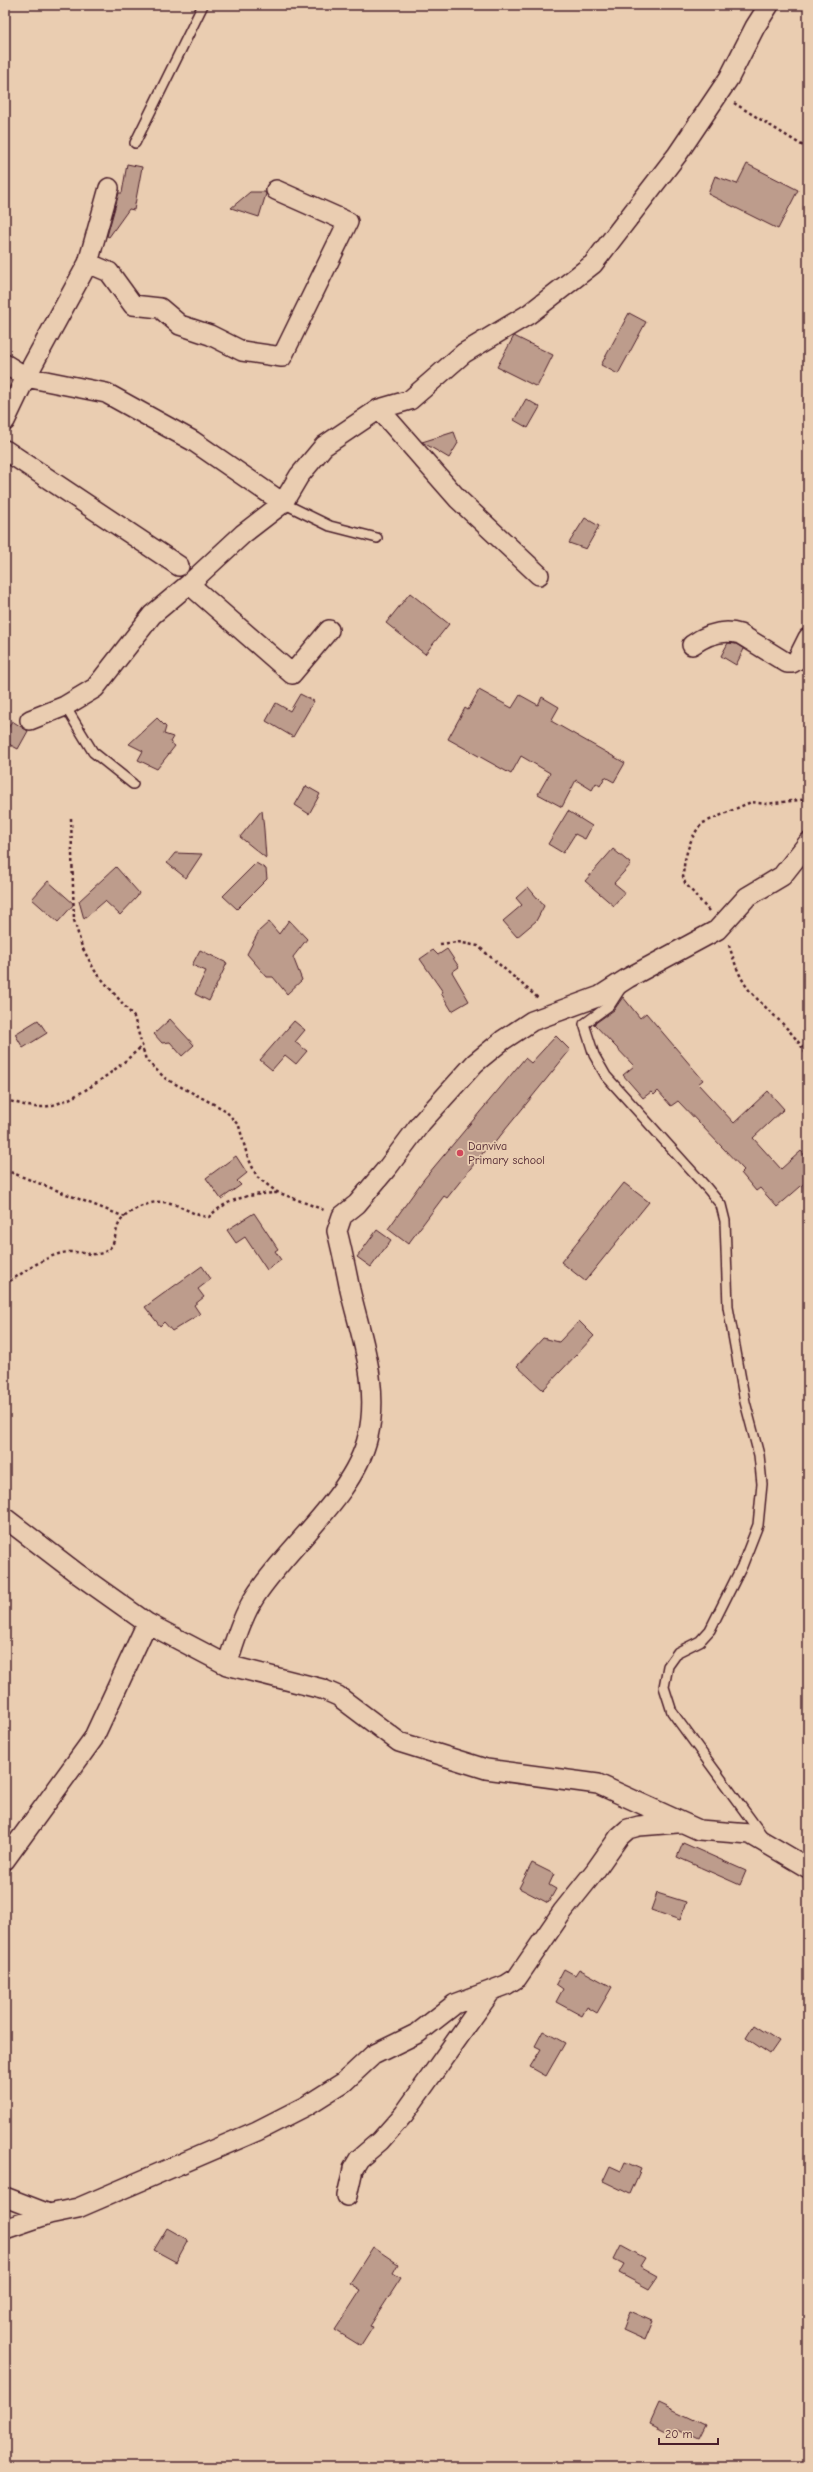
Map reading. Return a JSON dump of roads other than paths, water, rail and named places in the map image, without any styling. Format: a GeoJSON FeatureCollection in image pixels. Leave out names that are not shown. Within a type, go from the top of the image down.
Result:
{"type":"FeatureCollection","features":[{"type":"Feature","properties":{"kind":"street"},"geometry":{"type":"LineString","coordinates":[[30,720],[65,706],[95,688],[152,615],[190,584],[243,534],[282,503],[299,476],[324,446],[379,409],[410,400],[464,353],[529,314],[593,264],[677,155],[720,92],[729,78],[755,27],[769,5]]}},
{"type":"Feature","properties":{"kind":"street"},"geometry":{"type":"LineString","coordinates":[[5,421],[26,377],[88,263],[109,188]]}},
{"type":"Feature","properties":{"kind":"street"},"geometry":{"type":"LineString","coordinates":[[88,263],[109,272],[133,305],[160,308],[180,326],[210,335],[242,351],[282,357],[348,222],[276,190]]}},
{"type":"Feature","properties":{"kind":"street"},"geometry":{"type":"LineString","coordinates":[[5,364],[26,377],[106,393],[193,441],[282,503]]}},
{"type":"Feature","properties":{"kind":"street"},"geometry":{"type":"LineString","coordinates":[[379,409],[458,499],[539,575]]}},
{"type":"Feature","properties":{"kind":"street"},"geometry":{"type":"LineString","coordinates":[[5,450],[179,566]]}},
{"type":"Feature","properties":{"kind":"street"},"geometry":{"type":"LineString","coordinates":[[190,584],[292,674],[329,630]]}},
{"type":"Feature","properties":{"kind":"street"},"geometry":{"type":"LineString","coordinates":[[692,645],[701,639],[731,631],[740,634],[787,663],[792,663],[797,660],[808,638]]}},
{"type":"Feature","properties":{"kind":"street"},"geometry":{"type":"LineString","coordinates":[[227,1665],[243,1620],[256,1595],[342,1491],[361,1458],[368,1436],[371,1420],[369,1367],[337,1231],[342,1216],[374,1184],[421,1123],[475,1063],[503,1040],[532,1021],[600,996],[628,978],[722,937],[747,898],[782,876],[808,843]]}},
{"type":"Feature","properties":{"kind":"street"},"geometry":{"type":"LineString","coordinates":[[5,1518],[78,1574],[147,1623],[227,1665],[322,1689],[338,1696],[399,1742],[486,1769],[598,1784],[679,1823],[699,1830],[743,1832],[767,1843],[808,1868]]}},
{"type":"Feature","properties":{"kind":"street"},"geometry":{"type":"LineString","coordinates":[[5,1860],[93,1739],[147,1623]]}},
{"type":"Feature","properties":{"kind":"street"},"geometry":{"type":"LineString","coordinates":[[5,2229],[48,2214],[78,2208],[257,2131],[306,2106],[344,2082],[373,2055],[418,2033],[455,2004],[506,1985],[522,1973],[563,1911],[595,1871],[619,1836],[628,1829],[639,1826],[679,1823]]}},
{"type":"Feature","properties":{"kind":"street"},"geometry":{"type":"LineString","coordinates":[[347,2196],[353,2170],[359,2159],[380,2141],[404,2114],[492,1990]]}},
{"type":"Feature","properties":{"kind":"street"},"geometry":{"type":"LineString","coordinates":[[5,2197],[48,2214]]}},
{"type":"Feature","properties":{"kind":"lane"},"geometry":{"type":"LineString","coordinates":[[135,143],[203,5]]}},
{"type":"Feature","properties":{"kind":"lane"},"geometry":{"type":"LineString","coordinates":[[282,503],[330,526],[377,538]]}},
{"type":"Feature","properties":{"kind":"lane"},"geometry":{"type":"LineString","coordinates":[[65,706],[93,752],[133,784]]}},
{"type":"Feature","properties":{"kind":"lane"},"geometry":{"type":"LineString","coordinates":[[628,978],[610,1005],[584,1024],[594,1055],[606,1076],[721,1205],[727,1250],[728,1307],[745,1402],[759,1455],[762,1484],[758,1525],[742,1566],[725,1602],[710,1630],[700,1641],[678,1652],[668,1666],[664,1687],[672,1712],[767,1843]]}},
{"type":"Feature","properties":{"kind":"place","name":"Danviva Primary school"},"geometry":{"type":"Point","coordinates":[460,1153]}}]}
